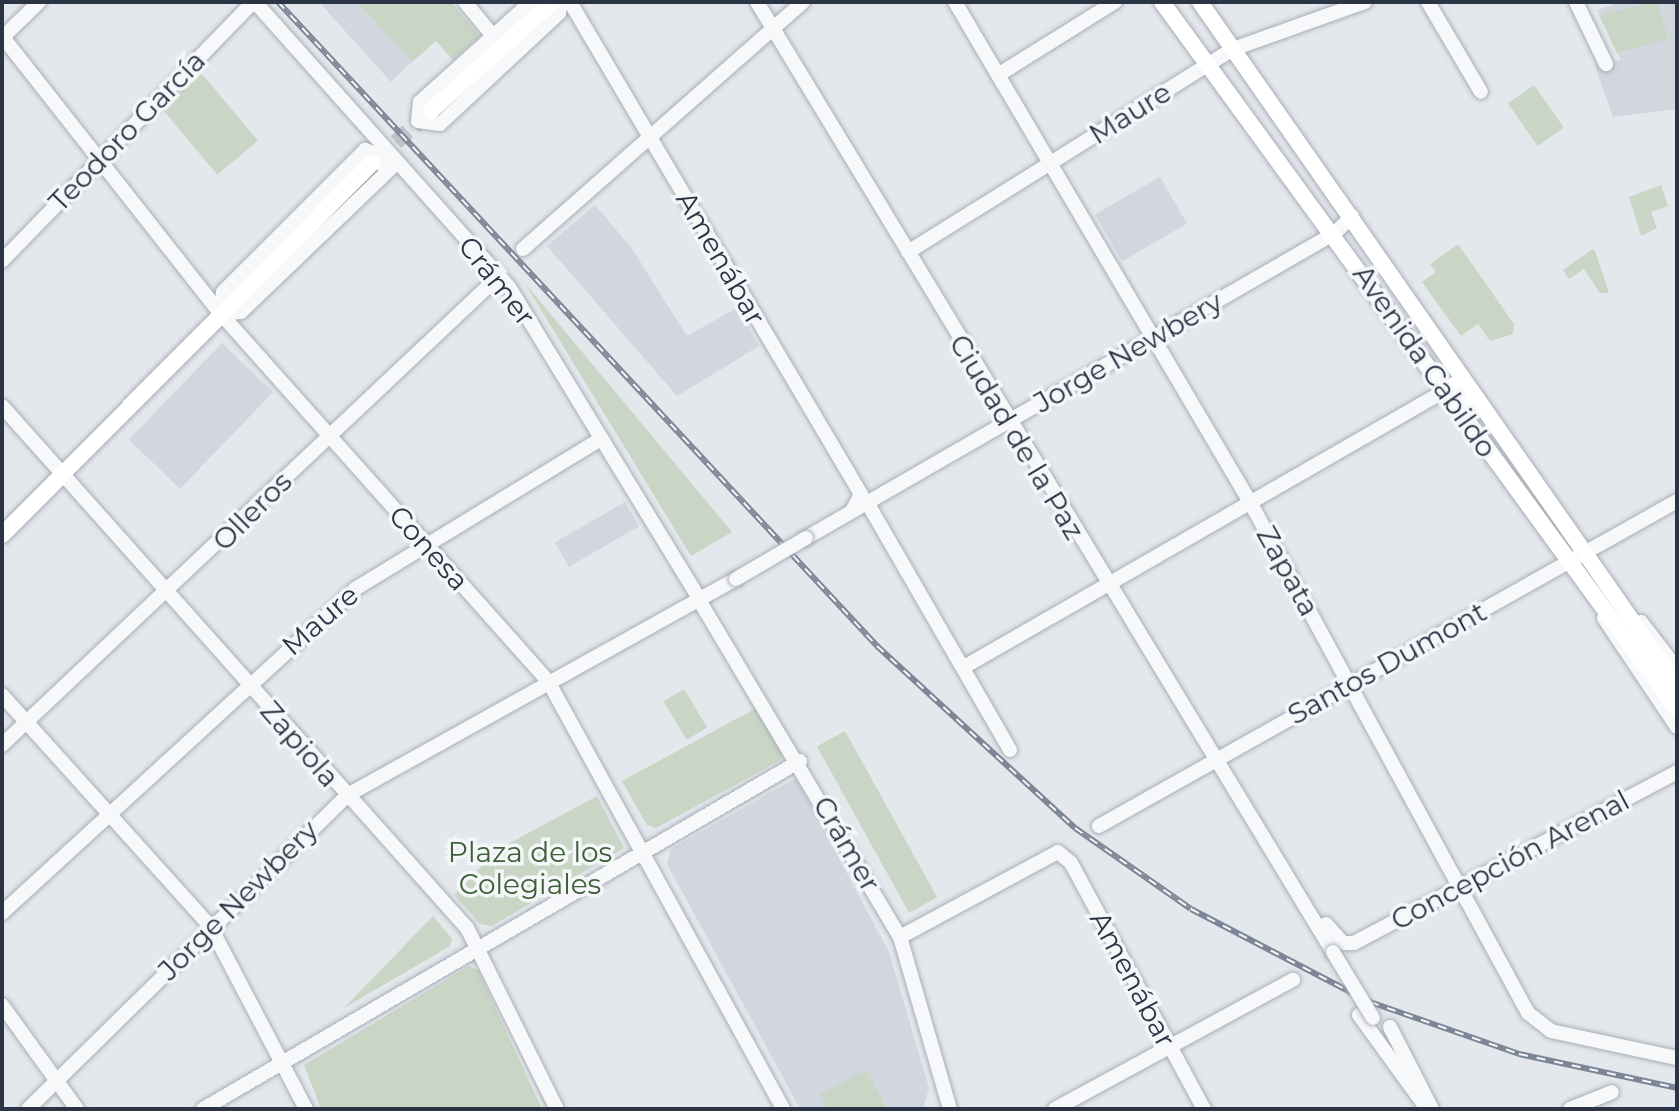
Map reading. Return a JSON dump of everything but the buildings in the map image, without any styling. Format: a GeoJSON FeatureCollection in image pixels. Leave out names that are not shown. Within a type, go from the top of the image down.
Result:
{"type":"FeatureCollection","features":[{"type":"Feature","properties":{"kind":"main road"},"geometry":{"type":"LineString","coordinates":[[431,111],[552,2]]}},
{"type":"Feature","properties":{"kind":"main road","name":"Avenida Cabildo"},"geometry":{"type":"LineString","coordinates":[[1162,2],[1450,389],[1573,566]]}},
{"type":"Feature","properties":{"kind":"main road","name":"Avenida Cabildo"},"geometry":{"type":"LineString","coordinates":[[1200,2],[1591,561]]}},
{"type":"Feature","properties":{"kind":"main road"},"geometry":{"type":"LineString","coordinates":[[2,535],[221,314],[385,166]]}},
{"type":"Feature","properties":{"kind":"main road"},"geometry":{"type":"LineString","coordinates":[[1450,389],[1468,393],[1535,483]]}},
{"type":"Feature","properties":{"kind":"main road"},"geometry":{"type":"LineString","coordinates":[[1591,561],[1677,685]]}},
{"type":"Feature","properties":{"kind":"main road"},"geometry":{"type":"LineString","coordinates":[[1573,566],[1677,709]]}},
{"type":"Feature","properties":{"kind":"street"},"geometry":{"type":"LineString","coordinates":[[2,37],[39,2]]}},
{"type":"Feature","properties":{"kind":"street","name":"Teodoro García"},"geometry":{"type":"LineString","coordinates":[[2,261],[254,2]]}},
{"type":"Feature","properties":{"kind":"street","name":"Crámer"},"geometry":{"type":"LineString","coordinates":[[254,2],[385,166],[499,276],[602,438],[800,761],[900,937],[950,1109]]}},
{"type":"Feature","properties":{"kind":"street"},"geometry":{"type":"LineString","coordinates":[[465,2],[493,36]]}},
{"type":"Feature","properties":{"kind":"street"},"geometry":{"type":"LineString","coordinates":[[531,2],[420,102],[415,114],[421,123],[440,124],[559,13],[561,2]]}},
{"type":"Feature","properties":{"kind":"street","name":"Amenábar"},"geometry":{"type":"LineString","coordinates":[[570,2],[964,667],[1010,750]]}},
{"type":"Feature","properties":{"kind":"street","name":"Ciudad de la Paz"},"geometry":{"type":"LineString","coordinates":[[757,2],[1105,585],[1216,759],[1281,869],[1338,947],[1375,1036],[1430,1109]]}},
{"type":"Feature","properties":{"kind":"street"},"geometry":{"type":"LineString","coordinates":[[523,249],[803,2]]}},
{"type":"Feature","properties":{"kind":"street","name":"Zapata"},"geometry":{"type":"LineString","coordinates":[[955,2],[1250,502],[1535,1021],[1551,1031],[1676,1058]]}},
{"type":"Feature","properties":{"kind":"street"},"geometry":{"type":"LineString","coordinates":[[998,75],[1115,2]]}},
{"type":"Feature","properties":{"kind":"street","name":"Maure"},"geometry":{"type":"LineString","coordinates":[[908,252],[1233,49],[1365,2]]}},
{"type":"Feature","properties":{"kind":"street"},"geometry":{"type":"LineString","coordinates":[[1428,2],[1481,92]]}},
{"type":"Feature","properties":{"kind":"street"},"geometry":{"type":"LineString","coordinates":[[1576,2],[1606,64]]}},
{"type":"Feature","properties":{"kind":"street","name":"Conesa"},"geometry":{"type":"LineString","coordinates":[[2,37],[221,314],[548,681],[645,850],[783,1109]]}},
{"type":"Feature","properties":{"kind":"street","name":"Jorge Newbery"},"geometry":{"type":"LineString","coordinates":[[865,499],[1006,422],[1335,233],[1352,216]]}},
{"type":"Feature","properties":{"kind":"street","name":"Olleros"},"geometry":{"type":"LineString","coordinates":[[2,745],[168,594],[329,435],[499,276]]}},
{"type":"Feature","properties":{"kind":"street"},"geometry":{"type":"LineString","coordinates":[[964,667],[1450,389]]}},
{"type":"Feature","properties":{"kind":"street","name":"Zapiola"},"geometry":{"type":"LineString","coordinates":[[2,406],[479,946],[557,1109]]}},
{"type":"Feature","properties":{"kind":"street","name":"Maure"},"geometry":{"type":"LineString","coordinates":[[2,913],[355,589],[423,542],[602,438]]}},
{"type":"Feature","properties":{"kind":"street"},"geometry":{"type":"LineString","coordinates":[[804,534],[852,511],[865,499]]}},
{"type":"Feature","properties":{"kind":"street"},"geometry":{"type":"LineString","coordinates":[[804,534],[865,499]]}},
{"type":"Feature","properties":{"kind":"street","name":"Santos Dumont"},"geometry":{"type":"LineString","coordinates":[[1099,826],[1350,684],[1573,566],[1591,561],[1677,501]]}},
{"type":"Feature","properties":{"kind":"street","name":"Jorge Newbery"},"geometry":{"type":"LineString","coordinates":[[28,1109],[61,1081],[210,926],[346,796],[683,606],[804,534]]}},
{"type":"Feature","properties":{"kind":"street","name":"Avenida Cabildo"},"geometry":{"type":"LineString","coordinates":[[1591,561],[1677,669]]}},
{"type":"Feature","properties":{"kind":"street","name":"Avenida Cabildo"},"geometry":{"type":"LineString","coordinates":[[1573,566],[1677,727]]}},
{"type":"Feature","properties":{"kind":"street"},"geometry":{"type":"LineString","coordinates":[[2,695],[112,813],[210,926],[306,1109]]}},
{"type":"Feature","properties":{"kind":"street"},"geometry":{"type":"LineString","coordinates":[[203,1109],[800,761]]}},
{"type":"Feature","properties":{"kind":"street","name":"Concepción Arenal"},"geometry":{"type":"LineString","coordinates":[[1338,947],[1677,772]]}},
{"type":"Feature","properties":{"kind":"street","name":"Amenábar"},"geometry":{"type":"LineString","coordinates":[[900,937],[1058,852],[1071,863],[1204,1109]]}},
{"type":"Feature","properties":{"kind":"street"},"geometry":{"type":"LineString","coordinates":[[1055,1109],[1293,980]]}},
{"type":"Feature","properties":{"kind":"street"},"geometry":{"type":"LineString","coordinates":[[2,1005],[61,1081],[77,1109]]}},
{"type":"Feature","properties":{"kind":"street","name":"Ciudad de la Paz"},"geometry":{"type":"LineString","coordinates":[[1366,1017],[1430,1109]]}},
{"type":"Feature","properties":{"kind":"street"},"geometry":{"type":"LineString","coordinates":[[1390,1027],[1430,1109]]}},
{"type":"Feature","properties":{"kind":"street"},"geometry":{"type":"LineString","coordinates":[[1580,1107],[1612,1092]]}},
{"type":"Feature","properties":{"kind":"shaded area"},"geometry":{"type":"Polygon","coordinates":[[[319,2],[357,2],[412,62],[391,82],[319,2]]]}},
{"type":"Feature","properties":{"kind":"shaded area"},"geometry":{"type":"Polygon","coordinates":[[[1622,2],[1677,2],[1677,109],[1613,117],[1595,66],[1621,60],[1597,10],[1622,2]]]}},
{"type":"Feature","properties":{"kind":"shaded area"},"geometry":{"type":"Polygon","coordinates":[[[1160,177],[1187,224],[1122,261],[1095,215],[1160,177]]]}},
{"type":"Feature","properties":{"kind":"shaded area"},"geometry":{"type":"Polygon","coordinates":[[[595,205],[631,247],[687,336],[737,308],[759,346],[677,396],[547,246],[595,205]]]}},
{"type":"Feature","properties":{"kind":"shaded area"},"geometry":{"type":"Polygon","coordinates":[[[222,343],[273,392],[180,489],[129,439],[222,343]]]}},
{"type":"Feature","properties":{"kind":"shaded area"},"geometry":{"type":"Polygon","coordinates":[[[625,502],[639,526],[569,567],[555,542],[625,502]]]}},
{"type":"Feature","properties":{"kind":"shaded area"},"geometry":{"type":"Polygon","coordinates":[[[796,778],[889,952],[929,1088],[923,1109],[800,1109],[667,864],[671,849],[796,778]]]}},
{"type":"Feature","properties":{"kind":"green space"},"geometry":{"type":"Polygon","coordinates":[[[357,2],[451,2],[480,36],[453,60],[436,41],[412,62],[357,2]]]}},
{"type":"Feature","properties":{"kind":"green space"},"geometry":{"type":"Polygon","coordinates":[[[1657,2],[1668,39],[1617,53],[1599,15],[1657,2]]]}},
{"type":"Feature","properties":{"kind":"green space"},"geometry":{"type":"Polygon","coordinates":[[[202,74],[258,141],[217,175],[161,108],[202,74]]]}},
{"type":"Feature","properties":{"kind":"green space"},"geometry":{"type":"Polygon","coordinates":[[[1534,85],[1564,128],[1538,146],[1508,103],[1534,85]]]}},
{"type":"Feature","properties":{"kind":"green space"},"geometry":{"type":"Polygon","coordinates":[[[1661,185],[1668,206],[1651,212],[1657,228],[1641,236],[1629,197],[1661,185]]]}},
{"type":"Feature","properties":{"kind":"green space"},"geometry":{"type":"Polygon","coordinates":[[[1458,244],[1514,324],[1513,334],[1490,341],[1478,324],[1461,336],[1422,282],[1436,272],[1430,264],[1458,244]]]}},
{"type":"Feature","properties":{"kind":"green space"},"geometry":{"type":"Polygon","coordinates":[[[1593,249],[1609,293],[1600,293],[1584,269],[1569,279],[1563,270],[1593,249]]]}},
{"type":"Feature","properties":{"kind":"green space"},"geometry":{"type":"Polygon","coordinates":[[[524,282],[732,532],[691,556],[524,282]]]}},
{"type":"Feature","properties":{"kind":"green space"},"geometry":{"type":"Polygon","coordinates":[[[684,689],[707,728],[687,740],[663,701],[684,689]]]}},
{"type":"Feature","properties":{"kind":"green space","name":"Plaza de los Colegiales"},"geometry":{"type":"Polygon","coordinates":[[[760,706],[786,752],[779,761],[656,828],[647,825],[622,781],[760,706]]]}},
{"type":"Feature","properties":{"kind":"green space"},"geometry":{"type":"Polygon","coordinates":[[[845,731],[937,897],[909,913],[817,747],[845,731]]]}},
{"type":"Feature","properties":{"kind":"green space","name":"Plaza de los Colegiales"},"geometry":{"type":"Polygon","coordinates":[[[597,796],[624,848],[492,926],[480,924],[454,895],[497,850],[597,796]]]}},
{"type":"Feature","properties":{"kind":"green space","name":"Plaza de los Colegiales"},"geometry":{"type":"Polygon","coordinates":[[[433,916],[452,939],[450,946],[344,1008],[433,916]]]}},
{"type":"Feature","properties":{"kind":"green space"},"geometry":{"type":"Polygon","coordinates":[[[469,966],[478,970],[542,1109],[321,1109],[304,1065],[469,966]]]}},
{"type":"Feature","properties":{"kind":"green space"},"geometry":{"type":"Polygon","coordinates":[[[866,1070],[886,1107],[828,1109],[820,1094],[866,1070]]]}},
{"type":"Feature","properties":{"kind":"tunnel"},"geometry":{"type":"LineString","coordinates":[[378,158],[430,112]]}},
{"type":"Feature","properties":{"kind":"railway"},"geometry":{"type":"LineString","coordinates":[[278,2],[877,646],[1075,828],[1191,909],[1370,1002],[1519,1054],[1677,1088]]}}]}
